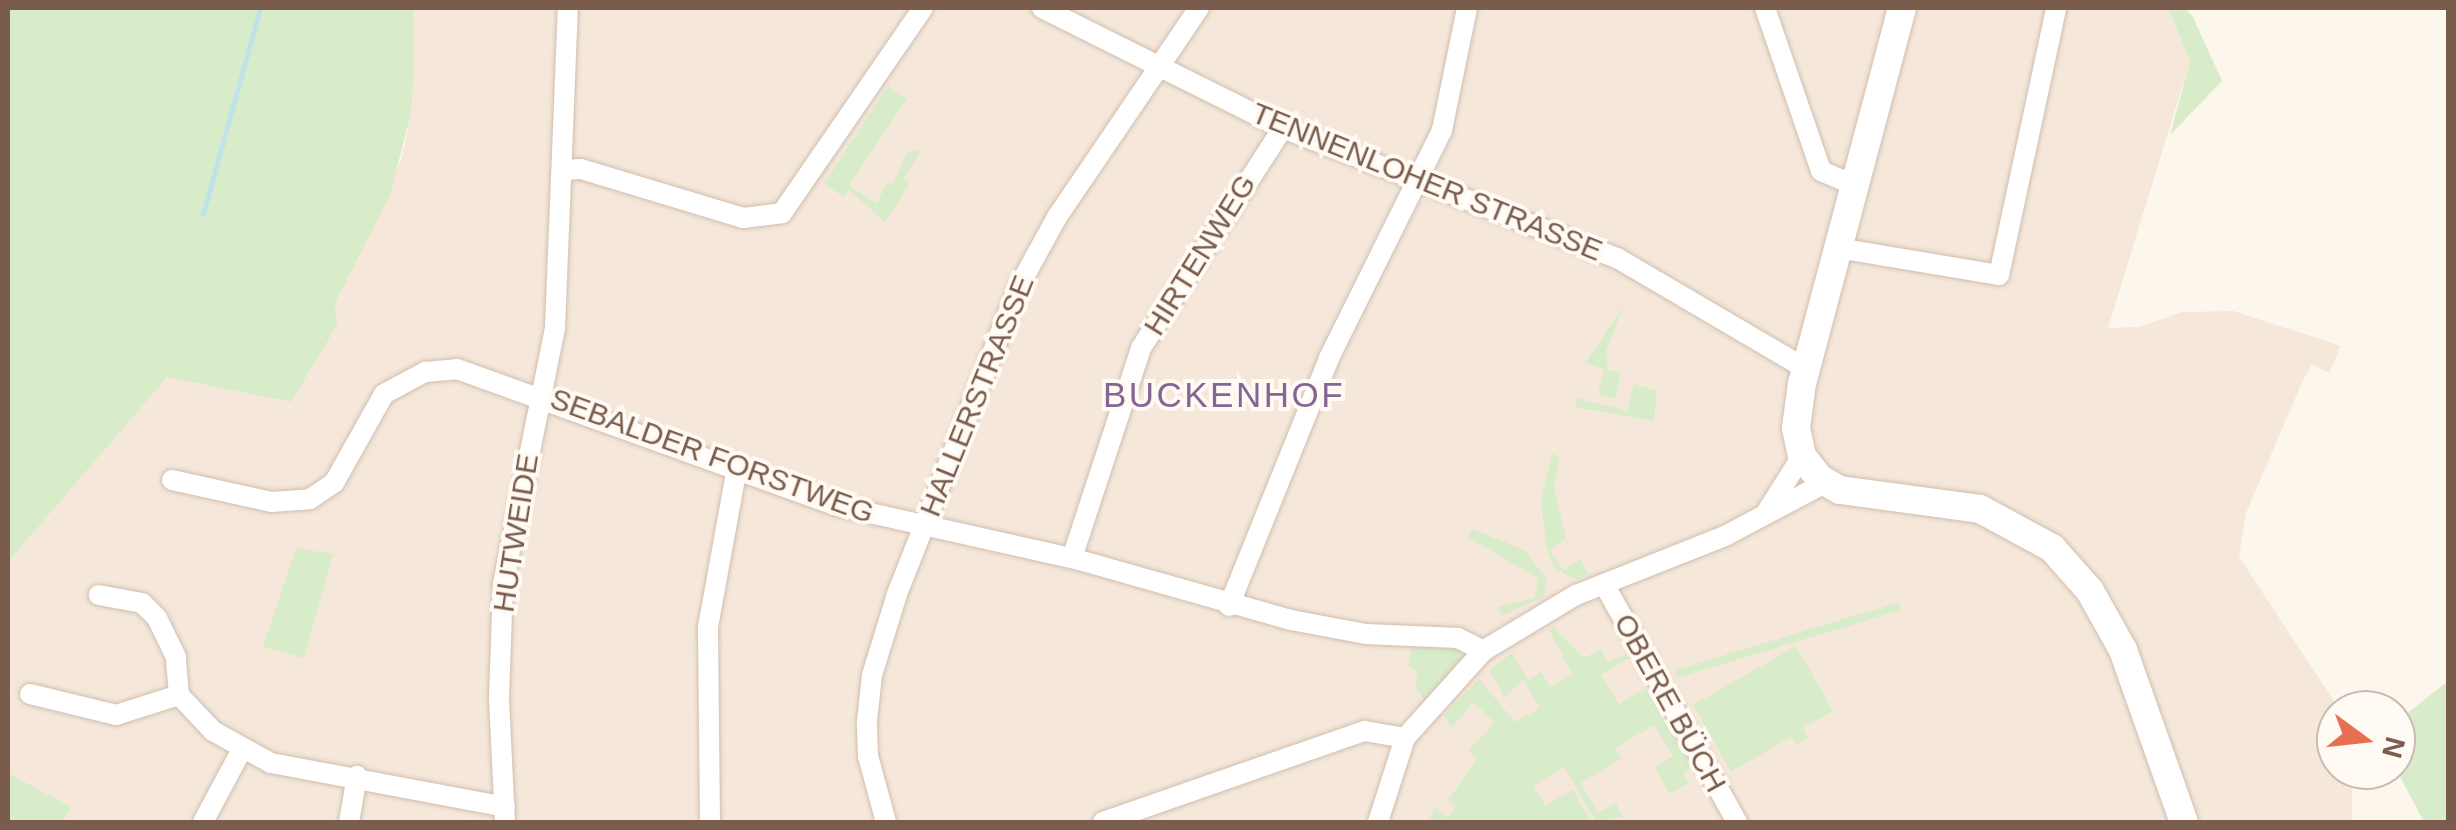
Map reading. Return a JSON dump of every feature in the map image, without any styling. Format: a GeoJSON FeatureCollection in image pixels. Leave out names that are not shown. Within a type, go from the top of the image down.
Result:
{"type":"FeatureCollection","features":[{"type":"Feature","properties":{"kind":"main road"},"geometry":{"type":"LineString","coordinates":[[1902,8],[1806,368],[1796,422],[1802,456],[1825,483],[1854,494],[1980,509],[2052,548],[2090,591],[2123,650],[2184,822]]}},
{"type":"Feature","properties":{"kind":"street","name":"HUTWEIDE"},"geometry":{"type":"LineString","coordinates":[[505,815],[499,698],[504,584],[518,490],[542,395],[557,304],[568,8]]}},
{"type":"Feature","properties":{"kind":"street"},"geometry":{"type":"LineString","coordinates":[[562,170],[581,170],[742,218],[763,221],[782,213],[923,8]]}},
{"type":"Feature","properties":{"kind":"street","name":"TENNENLOHER STRASSE"},"geometry":{"type":"LineString","coordinates":[[1042,8],[1283,128],[1617,258],[1806,368]]}},
{"type":"Feature","properties":{"kind":"street","name":"HALLERSTRASSE"},"geometry":{"type":"LineString","coordinates":[[886,822],[868,756],[870,690],[892,606],[1018,288],[1056,218],[1200,8]]}},
{"type":"Feature","properties":{"kind":"street"},"geometry":{"type":"LineString","coordinates":[[1229,606],[1329,358],[1418,182],[1452,101],[1467,8]]}},
{"type":"Feature","properties":{"kind":"street"},"geometry":{"type":"LineString","coordinates":[[1765,8],[1821,170],[1854,185]]}},
{"type":"Feature","properties":{"kind":"street"},"geometry":{"type":"LineString","coordinates":[[1838,248],[2000,275],[2056,8]]}},
{"type":"Feature","properties":{"kind":"street","name":"HIRTENWEG"},"geometry":{"type":"LineString","coordinates":[[1072,558],[1141,348],[1283,128]]}},
{"type":"Feature","properties":{"kind":"street","name":"SEBALDER FORSTWEG"},"geometry":{"type":"LineString","coordinates":[[172,480],[271,502],[310,499],[334,484],[372,411],[406,379],[458,368],[542,395],[834,505],[1072,558],[1229,606],[1348,632],[1458,638],[1483,650]]}},
{"type":"Feature","properties":{"kind":"street"},"geometry":{"type":"LineString","coordinates":[[1766,514],[1802,456]]}},
{"type":"Feature","properties":{"kind":"street"},"geometry":{"type":"LineString","coordinates":[[710,822],[708,628],[737,468]]}},
{"type":"Feature","properties":{"kind":"street"},"geometry":{"type":"LineString","coordinates":[[1378,822],[1405,738],[1483,650],[1604,584],[1766,514],[1825,483]]}},
{"type":"Feature","properties":{"kind":"street","name":"OBERE BÜCH"},"geometry":{"type":"LineString","coordinates":[[1604,584],[1737,822]]}},
{"type":"Feature","properties":{"kind":"street"},"geometry":{"type":"LineString","coordinates":[[100,594],[142,604],[157,618],[176,657],[179,695],[241,750],[271,763],[356,776],[505,815]]}},
{"type":"Feature","properties":{"kind":"street"},"geometry":{"type":"LineString","coordinates":[[30,694],[116,716],[179,695]]}},
{"type":"Feature","properties":{"kind":"street"},"geometry":{"type":"LineString","coordinates":[[1104,822],[1365,731],[1405,738]]}},
{"type":"Feature","properties":{"kind":"street"},"geometry":{"type":"LineString","coordinates":[[202,822],[241,750]]}},
{"type":"Feature","properties":{"kind":"street"},"geometry":{"type":"LineString","coordinates":[[349,822],[356,776]]}},
{"type":"Feature","properties":{"kind":"shaded area"},"geometry":{"type":"Polygon","coordinates":[[[413,8],[2168,8],[2190,61],[2108,328],[2138,327],[2182,312],[2234,311],[2341,346],[2329,373],[2312,364],[2303,380],[2246,513],[2239,557],[2327,690],[2316,690],[2316,790],[2352,790],[2352,822],[62,822],[70,807],[8,773],[8,562],[167,376],[335,303],[402,157],[411,113],[413,8]]]}},
{"type":"Feature","properties":{"kind":"green space"},"geometry":{"type":"Polygon","coordinates":[[[8,8],[413,8],[414,67],[411,113],[390,195],[335,303],[337,325],[291,402],[167,377],[8,562],[8,8]]]}},
{"type":"Feature","properties":{"kind":"green space"},"geometry":{"type":"Polygon","coordinates":[[[2168,8],[2185,8],[2193,17],[2222,81],[2170,135],[2190,61],[2168,8]]]}},
{"type":"Feature","properties":{"kind":"green space"},"geometry":{"type":"Polygon","coordinates":[[[888,86],[907,99],[849,186],[876,203],[888,183],[893,185],[906,153],[922,149],[904,178],[910,183],[885,222],[849,190],[844,197],[824,184],[888,86]]]}},
{"type":"Feature","properties":{"kind":"green space"},"geometry":{"type":"Polygon","coordinates":[[[1624,305],[1606,352],[1608,370],[1621,373],[1615,399],[1598,394],[1604,369],[1585,363],[1624,305]]]}},
{"type":"Feature","properties":{"kind":"green space"},"geometry":{"type":"Polygon","coordinates":[[[1634,384],[1657,391],[1654,421],[1575,407],[1577,398],[1627,411],[1634,384]]]}},
{"type":"Feature","properties":{"kind":"green space"},"geometry":{"type":"Polygon","coordinates":[[[1552,454],[1560,457],[1554,487],[1566,538],[1550,550],[1564,570],[1580,559],[1589,574],[1576,580],[1555,568],[1547,551],[1541,500],[1552,454]]]}},
{"type":"Feature","properties":{"kind":"green space"},"geometry":{"type":"Polygon","coordinates":[[[1472,529],[1525,550],[1547,580],[1543,597],[1502,616],[1499,607],[1534,598],[1539,579],[1468,537],[1472,529]]]}},
{"type":"Feature","properties":{"kind":"green space"},"geometry":{"type":"Polygon","coordinates":[[[296,548],[333,554],[304,658],[263,647],[296,548]]]}},
{"type":"Feature","properties":{"kind":"green space"},"geometry":{"type":"Polygon","coordinates":[[[1899,602],[1901,610],[1677,678],[1675,670],[1899,602]]]}},
{"type":"Feature","properties":{"kind":"green space"},"geometry":{"type":"Polygon","coordinates":[[[1554,627],[1584,658],[1601,649],[1608,663],[1627,653],[1629,658],[1601,675],[1619,704],[1645,688],[1692,767],[1683,773],[1689,783],[1670,794],[1655,768],[1673,756],[1654,725],[1615,748],[1621,759],[1581,783],[1598,813],[1616,803],[1623,817],[1596,822],[1564,767],[1533,786],[1545,805],[1573,790],[1591,822],[1436,822],[1429,818],[1436,808],[1447,817],[1456,806],[1448,800],[1477,759],[1469,750],[1494,723],[1474,702],[1451,728],[1444,715],[1479,679],[1515,722],[1540,708],[1523,679],[1504,697],[1489,670],[1512,653],[1528,680],[1541,672],[1551,687],[1572,674],[1549,630],[1554,627]]]}},
{"type":"Feature","properties":{"kind":"green space"},"geometry":{"type":"Polygon","coordinates":[[[1413,644],[1453,645],[1465,657],[1427,704],[1416,688],[1417,671],[1408,666],[1413,644]]]}},
{"type":"Feature","properties":{"kind":"green space"},"geometry":{"type":"Polygon","coordinates":[[[1796,646],[1833,711],[1803,728],[1808,738],[1797,745],[1791,737],[1731,772],[1693,705],[1796,646]]]}},
{"type":"Feature","properties":{"kind":"green space"},"geometry":{"type":"Polygon","coordinates":[[[2448,681],[2448,822],[2424,822],[2407,790],[2416,790],[2416,706],[2448,681]]]}},
{"type":"Feature","properties":{"kind":"green space"},"geometry":{"type":"Polygon","coordinates":[[[8,773],[71,807],[62,822],[8,822],[8,773]]]}},
{"type":"Feature","properties":{"kind":"waterway"},"geometry":{"type":"LineString","coordinates":[[203,214],[260,8]]}},
{"type":"Feature","properties":{"kind":"district","name":"BUCKENHOF"},"geometry":{"type":"Point","coordinates":[1224,395]}}]}
